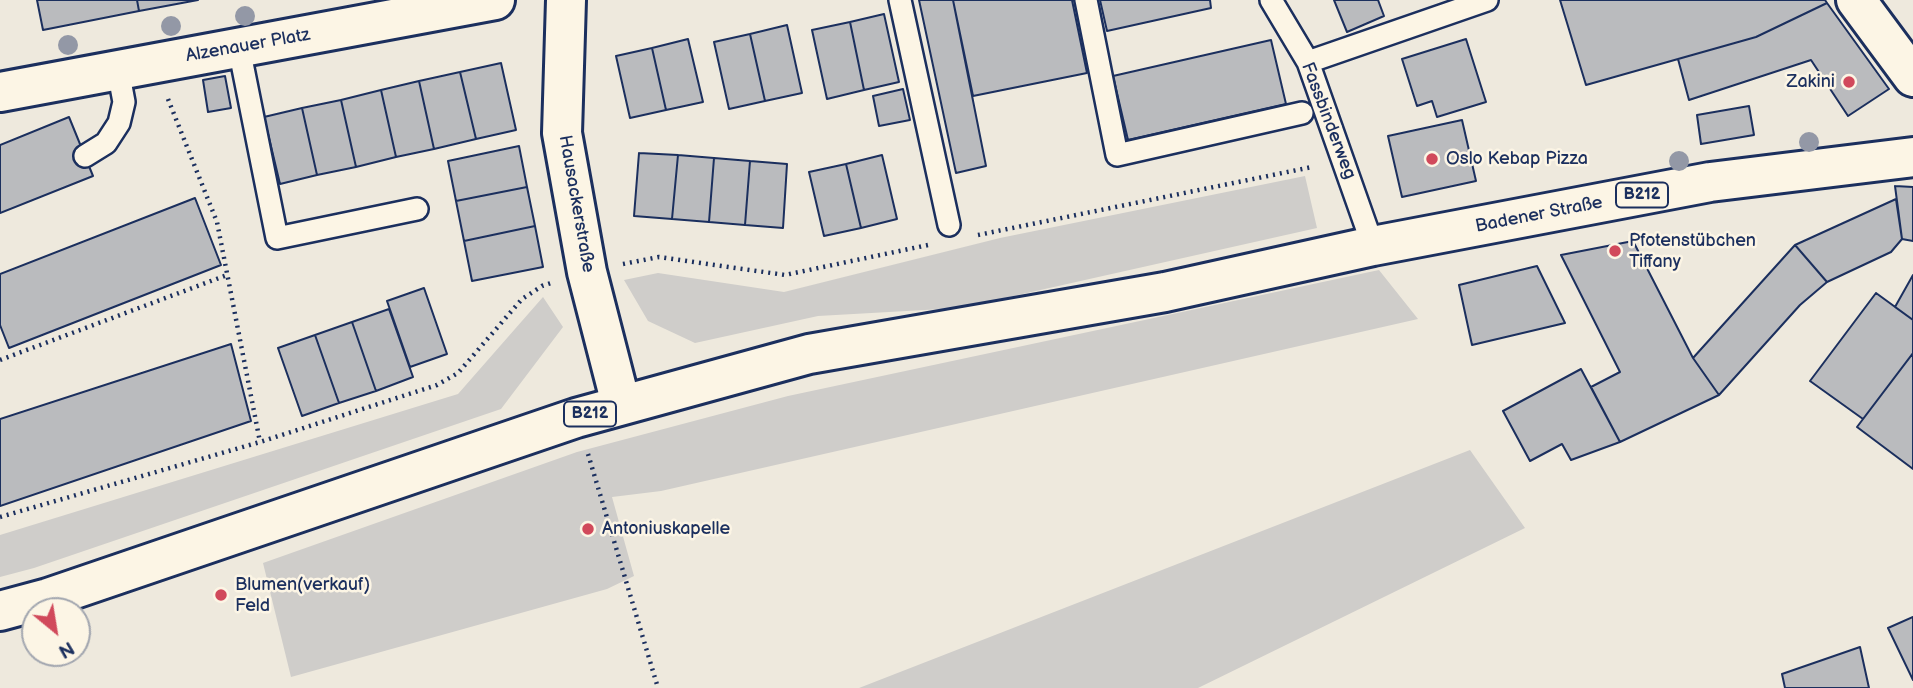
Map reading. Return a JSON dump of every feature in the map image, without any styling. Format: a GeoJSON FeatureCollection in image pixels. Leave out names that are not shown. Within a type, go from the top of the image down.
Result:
{"type":"FeatureCollection","features":[{"type":"Feature","properties":{"kind":"main road","name":"Alzenauer Platz"},"geometry":{"type":"LineString","coordinates":[[0,92],[495,0]]}},
{"type":"Feature","properties":{"kind":"main road","name":"Hausackerstraße"},"geometry":{"type":"LineString","coordinates":[[566,0],[562,133],[587,272],[621,404]]}},
{"type":"Feature","properties":{"kind":"main road"},"geometry":{"type":"LineString","coordinates":[[1856,0],[1913,77]]}},
{"type":"Feature","properties":{"kind":"main road","name":"Badener Straße"},"geometry":{"type":"LineString","coordinates":[[1373,246],[1710,182],[1913,157]]}},
{"type":"Feature","properties":{"kind":"main road","name":"B212"},"geometry":{"type":"LineString","coordinates":[[0,611],[48,598],[576,418],[809,354],[1165,292],[1373,246]]}},
{"type":"Feature","properties":{"kind":"lane"},"geometry":{"type":"LineString","coordinates":[[900,0],[949,225]]}},
{"type":"Feature","properties":{"kind":"lane"},"geometry":{"type":"LineString","coordinates":[[1086,0],[1117,155],[1302,113]]}},
{"type":"Feature","properties":{"kind":"lane","name":"Fassbinderweg"},"geometry":{"type":"LineString","coordinates":[[1270,0],[1307,62],[1373,246]]}},
{"type":"Feature","properties":{"kind":"lane"},"geometry":{"type":"LineString","coordinates":[[1307,62],[1487,0]]}},
{"type":"Feature","properties":{"kind":"lane"},"geometry":{"type":"LineString","coordinates":[[239,48],[277,238],[417,209]]}},
{"type":"Feature","properties":{"kind":"lane"},"geometry":{"type":"LineString","coordinates":[[85,156],[106,143],[119,123],[136,67]]}},
{"type":"Feature","properties":{"kind":"path"},"geometry":{"type":"LineString","coordinates":[[136,67],[217,222],[260,442]]}},
{"type":"Feature","properties":{"kind":"path"},"geometry":{"type":"LineString","coordinates":[[976,236],[1344,161]]}},
{"type":"Feature","properties":{"kind":"path"},"geometry":{"type":"LineString","coordinates":[[0,517],[260,442],[437,385],[458,373],[522,299],[542,286],[587,272],[659,257],[785,275],[935,244]]}},
{"type":"Feature","properties":{"kind":"path"},"geometry":{"type":"LineString","coordinates":[[0,351],[2,360],[227,275]]}},
{"type":"Feature","properties":{"kind":"path"},"geometry":{"type":"LineString","coordinates":[[576,418],[659,688]]}},
{"type":"Feature","properties":{"kind":"shaded area"},"geometry":{"type":"Polygon","coordinates":[[[1305,176],[1317,228],[960,308],[818,316],[695,343],[648,321],[624,280],[658,273],[784,292],[1000,238],[1305,176]]]}},
{"type":"Feature","properties":{"kind":"shaded area"},"geometry":{"type":"Polygon","coordinates":[[[1379,270],[1418,319],[661,491],[612,497],[634,576],[607,589],[291,677],[263,563],[577,452],[788,396],[1379,270]]]}},
{"type":"Feature","properties":{"kind":"shaded area"},"geometry":{"type":"Polygon","coordinates":[[[543,297],[563,327],[501,409],[34,568],[0,577],[0,535],[458,394],[543,297]]]}},
{"type":"Feature","properties":{"kind":"shaded area"},"geometry":{"type":"Polygon","coordinates":[[[1470,450],[1525,528],[1198,688],[859,688],[1470,450]]]}},
{"type":"Feature","properties":{"kind":"building"},"geometry":{"type":"Polygon","coordinates":[[[37,0],[137,0],[139,11],[43,30],[37,0]]]}},
{"type":"Feature","properties":{"kind":"building"},"geometry":{"type":"Polygon","coordinates":[[[137,0],[198,0],[139,11],[137,0]]]}},
{"type":"Feature","properties":{"kind":"building"},"geometry":{"type":"Polygon","coordinates":[[[919,0],[953,0],[986,166],[956,173],[919,0]]]}},
{"type":"Feature","properties":{"kind":"building"},"geometry":{"type":"Polygon","coordinates":[[[953,0],[1072,0],[1087,73],[973,96],[953,0]]]}},
{"type":"Feature","properties":{"kind":"building"},"geometry":{"type":"Polygon","coordinates":[[[1100,0],[1210,0],[1211,8],[1107,31],[1100,0]]]}},
{"type":"Feature","properties":{"kind":"building"},"geometry":{"type":"Polygon","coordinates":[[[1334,0],[1378,0],[1384,16],[1347,32],[1334,0]]]}},
{"type":"Feature","properties":{"kind":"building"},"geometry":{"type":"Polygon","coordinates":[[[1560,0],[1825,0],[1827,3],[1756,37],[1586,85],[1560,0]]]}},
{"type":"Feature","properties":{"kind":"building"},"geometry":{"type":"Polygon","coordinates":[[[1827,3],[1889,89],[1848,116],[1811,60],[1689,100],[1678,59],[1756,37],[1827,3]]]}},
{"type":"Feature","properties":{"kind":"building"},"geometry":{"type":"Polygon","coordinates":[[[884,14],[899,82],[864,90],[850,22],[884,14]]]}},
{"type":"Feature","properties":{"kind":"building"},"geometry":{"type":"Polygon","coordinates":[[[850,22],[864,90],[827,99],[812,30],[850,22]]]}},
{"type":"Feature","properties":{"kind":"building"},"geometry":{"type":"Polygon","coordinates":[[[787,25],[802,93],[765,101],[750,34],[787,25]]]}},
{"type":"Feature","properties":{"kind":"building"},"geometry":{"type":"Polygon","coordinates":[[[750,34],[765,101],[729,109],[714,42],[750,34]]]}},
{"type":"Feature","properties":{"kind":"building"},"geometry":{"type":"Polygon","coordinates":[[[688,39],[703,102],[666,110],[652,48],[688,39]]]}},
{"type":"Feature","properties":{"kind":"building"},"geometry":{"type":"Polygon","coordinates":[[[1466,39],[1486,102],[1437,117],[1432,101],[1417,106],[1402,59],[1466,39]]]}},
{"type":"Feature","properties":{"kind":"building"},"geometry":{"type":"Polygon","coordinates":[[[1271,40],[1286,104],[1128,140],[1113,76],[1271,40]]]}},
{"type":"Feature","properties":{"kind":"building"},"geometry":{"type":"Polygon","coordinates":[[[652,48],[666,110],[630,118],[616,56],[652,48]]]}},
{"type":"Feature","properties":{"kind":"building"},"geometry":{"type":"Polygon","coordinates":[[[501,63],[516,130],[476,139],[460,72],[501,63]]]}},
{"type":"Feature","properties":{"kind":"building"},"geometry":{"type":"Polygon","coordinates":[[[460,72],[476,139],[434,149],[419,81],[460,72]]]}},
{"type":"Feature","properties":{"kind":"building"},"geometry":{"type":"Polygon","coordinates":[[[225,76],[231,108],[208,112],[203,80],[225,76]]]}},
{"type":"Feature","properties":{"kind":"building"},"geometry":{"type":"Polygon","coordinates":[[[419,81],[434,149],[396,157],[381,90],[419,81]]]}},
{"type":"Feature","properties":{"kind":"building"},"geometry":{"type":"Polygon","coordinates":[[[903,89],[910,120],[879,126],[873,96],[903,89]]]}},
{"type":"Feature","properties":{"kind":"building"},"geometry":{"type":"Polygon","coordinates":[[[381,90],[396,157],[356,167],[341,100],[381,90]]]}},
{"type":"Feature","properties":{"kind":"building"},"geometry":{"type":"Polygon","coordinates":[[[341,100],[356,167],[317,175],[302,108],[341,100]]]}},
{"type":"Feature","properties":{"kind":"building"},"geometry":{"type":"Polygon","coordinates":[[[1749,106],[1754,135],[1701,144],[1697,115],[1749,106]]]}},
{"type":"Feature","properties":{"kind":"building"},"geometry":{"type":"Polygon","coordinates":[[[302,108],[317,175],[280,184],[264,117],[302,108]]]}},
{"type":"Feature","properties":{"kind":"building"},"geometry":{"type":"Polygon","coordinates":[[[69,117],[93,176],[0,213],[0,145],[69,117]]]}},
{"type":"Feature","properties":{"kind":"building","name":"Oslo Kebap Pizza"},"geometry":{"type":"Polygon","coordinates":[[[1462,120],[1476,181],[1402,197],[1388,136],[1462,120]]]}},
{"type":"Feature","properties":{"kind":"building"},"geometry":{"type":"Polygon","coordinates":[[[519,146],[527,187],[456,201],[448,161],[519,146]]]}},
{"type":"Feature","properties":{"kind":"building"},"geometry":{"type":"Polygon","coordinates":[[[639,153],[678,155],[672,219],[634,216],[639,153]]]}},
{"type":"Feature","properties":{"kind":"building"},"geometry":{"type":"Polygon","coordinates":[[[678,155],[714,158],[709,222],[672,219],[678,155]]]}},
{"type":"Feature","properties":{"kind":"building"},"geometry":{"type":"Polygon","coordinates":[[[882,155],[897,219],[861,228],[846,164],[882,155]]]}},
{"type":"Feature","properties":{"kind":"building"},"geometry":{"type":"Polygon","coordinates":[[[714,158],[750,161],[745,225],[709,222],[714,158]]]}},
{"type":"Feature","properties":{"kind":"building"},"geometry":{"type":"Polygon","coordinates":[[[750,161],[787,164],[783,228],[745,225],[750,161]]]}},
{"type":"Feature","properties":{"kind":"building"},"geometry":{"type":"Polygon","coordinates":[[[846,164],[861,228],[824,236],[809,172],[846,164]]]}},
{"type":"Feature","properties":{"kind":"building"},"geometry":{"type":"Polygon","coordinates":[[[1895,186],[1913,187],[1913,241],[1902,239],[1895,186]]]}},
{"type":"Feature","properties":{"kind":"building"},"geometry":{"type":"Polygon","coordinates":[[[527,187],[535,226],[464,241],[456,201],[527,187]]]}},
{"type":"Feature","properties":{"kind":"building"},"geometry":{"type":"Polygon","coordinates":[[[195,198],[221,265],[9,348],[0,325],[0,274],[195,198]]]}},
{"type":"Feature","properties":{"kind":"building"},"geometry":{"type":"Polygon","coordinates":[[[1896,199],[1902,239],[1891,252],[1827,282],[1795,245],[1896,199]]]}},
{"type":"Feature","properties":{"kind":"building"},"geometry":{"type":"Polygon","coordinates":[[[535,226],[543,267],[472,281],[464,241],[535,226]]]}},
{"type":"Feature","properties":{"kind":"building"},"geometry":{"type":"Polygon","coordinates":[[[1633,241],[1693,358],[1719,395],[1620,442],[1591,387],[1620,372],[1561,255],[1633,241]]]}},
{"type":"Feature","properties":{"kind":"building"},"geometry":{"type":"Polygon","coordinates":[[[1795,245],[1827,282],[1800,305],[1719,395],[1693,358],[1795,245]]]}},
{"type":"Feature","properties":{"kind":"building"},"geometry":{"type":"Polygon","coordinates":[[[1537,266],[1565,323],[1472,345],[1459,285],[1537,266]]]}},
{"type":"Feature","properties":{"kind":"building"},"geometry":{"type":"Polygon","coordinates":[[[1913,275],[1913,320],[1895,307],[1913,275]]]}},
{"type":"Feature","properties":{"kind":"building"},"geometry":{"type":"Polygon","coordinates":[[[424,288],[447,354],[410,367],[387,301],[424,288]]]}},
{"type":"Feature","properties":{"kind":"building"},"geometry":{"type":"Polygon","coordinates":[[[1876,293],[1913,320],[1913,353],[1863,419],[1810,381],[1876,293]]]}},
{"type":"Feature","properties":{"kind":"building"},"geometry":{"type":"Polygon","coordinates":[[[389,309],[413,377],[376,391],[352,322],[389,309]]]}},
{"type":"Feature","properties":{"kind":"building"},"geometry":{"type":"Polygon","coordinates":[[[352,322],[376,391],[339,403],[315,335],[352,322]]]}},
{"type":"Feature","properties":{"kind":"building"},"geometry":{"type":"Polygon","coordinates":[[[315,335],[339,403],[302,416],[278,348],[315,335]]]}},
{"type":"Feature","properties":{"kind":"building"},"geometry":{"type":"Polygon","coordinates":[[[231,344],[251,421],[0,506],[0,419],[231,344]]]}},
{"type":"Feature","properties":{"kind":"building"},"geometry":{"type":"Polygon","coordinates":[[[1913,353],[1913,469],[1857,427],[1913,353]]]}},
{"type":"Feature","properties":{"kind":"building"},"geometry":{"type":"Polygon","coordinates":[[[1581,369],[1620,442],[1571,460],[1562,444],[1530,461],[1503,411],[1581,369]]]}},
{"type":"Feature","properties":{"kind":"building"},"geometry":{"type":"Polygon","coordinates":[[[1913,617],[1913,680],[1888,628],[1913,617]]]}},
{"type":"Feature","properties":{"kind":"building"},"geometry":{"type":"Polygon","coordinates":[[[1860,647],[1869,688],[1785,688],[1782,674],[1860,647]]]}},
{"type":"Feature","properties":{"kind":"place","name":"Zakini"},"geometry":{"type":"Point","coordinates":[1849,82]}},
{"type":"Feature","properties":{"kind":"place","name":"Oslo Kebap Pizza"},"geometry":{"type":"Point","coordinates":[1432,159]}},
{"type":"Feature","properties":{"kind":"place","name":"Pfotenstübchen Tiffany"},"geometry":{"type":"Point","coordinates":[1615,251]}},
{"type":"Feature","properties":{"kind":"place","name":"Antoniuskapelle"},"geometry":{"type":"Point","coordinates":[588,529]}},
{"type":"Feature","properties":{"kind":"place","name":"Blumen(verkauf) Feld"},"geometry":{"type":"Point","coordinates":[221,595]}}]}
